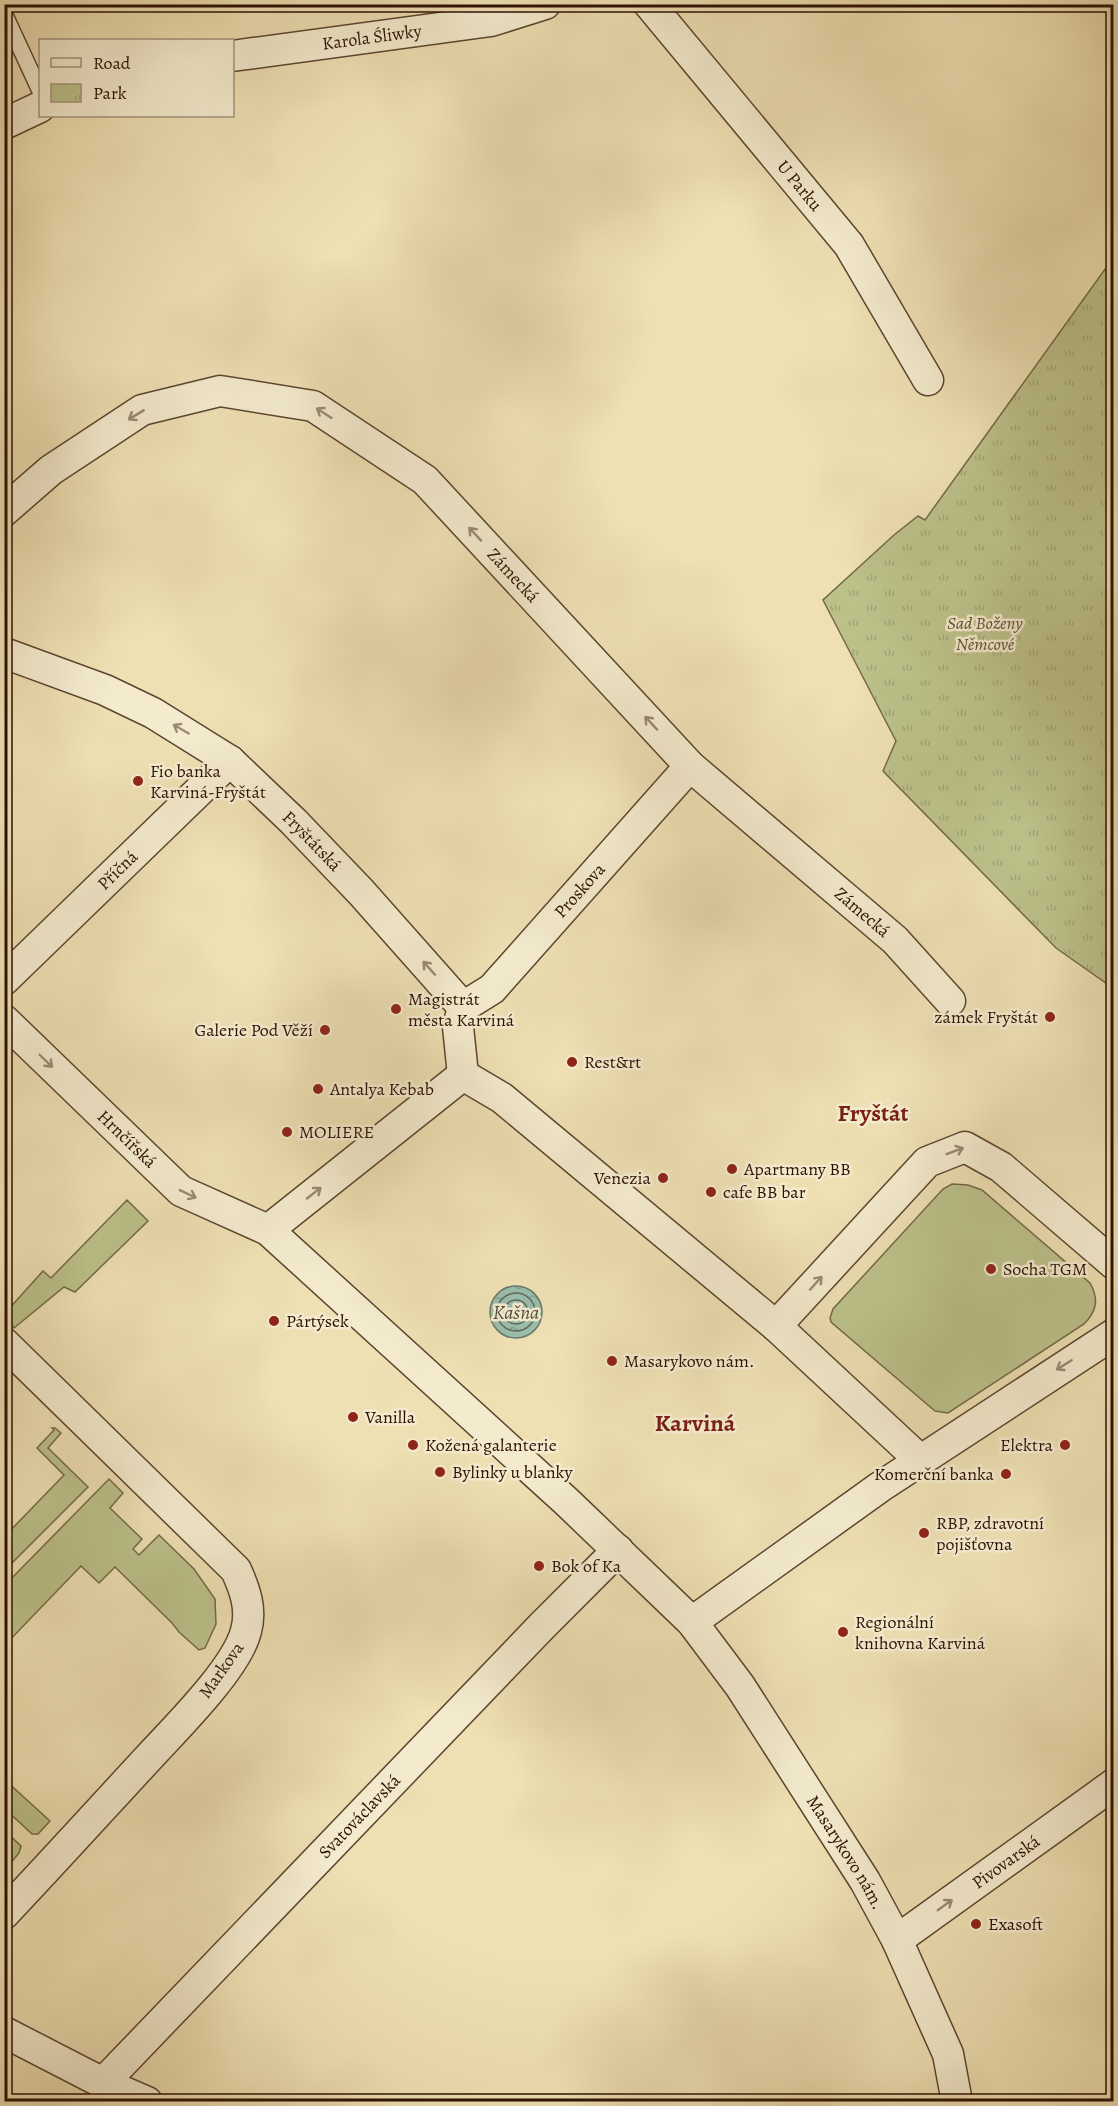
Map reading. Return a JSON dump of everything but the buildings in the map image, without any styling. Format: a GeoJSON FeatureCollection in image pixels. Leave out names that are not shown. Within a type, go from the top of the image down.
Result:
{"type":"FeatureCollection","features":[{"type":"Feature","properties":{"kind":"street","name":"Karola Śliwky"},"geometry":{"type":"LineString","coordinates":[[234,56],[491,21],[545,4]]}},
{"type":"Feature","properties":{"kind":"street","name":"U Parku"},"geometry":{"type":"LineString","coordinates":[[649,4],[849,245],[928,380]]}},
{"type":"Feature","properties":{"kind":"street"},"geometry":{"type":"LineString","coordinates":[[4,124],[39,107]]}},
{"type":"Feature","properties":{"kind":"street","name":"Zámecká"},"geometry":{"type":"LineString","coordinates":[[4,511],[51,470],[142,410],[220,392],[313,406],[425,480],[690,766],[895,940],[950,1001]]}},
{"type":"Feature","properties":{"kind":"street","name":"Fryštátská"},"geometry":{"type":"LineString","coordinates":[[4,653],[105,690],[153,713],[230,761],[293,821],[361,892],[463,1007]]}},
{"type":"Feature","properties":{"kind":"street","name":"Příčná"},"geometry":{"type":"LineString","coordinates":[[4,980],[230,761]]}},
{"type":"Feature","properties":{"kind":"street","name":"Proskova"},"geometry":{"type":"LineString","coordinates":[[463,1007],[492,989],[690,766]]}},
{"type":"Feature","properties":{"kind":"street"},"geometry":{"type":"LineString","coordinates":[[462,1075],[458,1027],[463,1007]]}},
{"type":"Feature","properties":{"kind":"street","name":"Hrnčířská"},"geometry":{"type":"LineString","coordinates":[[4,1020],[181,1191],[268,1230]]}},
{"type":"Feature","properties":{"kind":"street"},"geometry":{"type":"LineString","coordinates":[[268,1230],[462,1075]]}},
{"type":"Feature","properties":{"kind":"street"},"geometry":{"type":"LineString","coordinates":[[462,1075],[502,1098],[776,1326],[920,1460]]}},
{"type":"Feature","properties":{"kind":"street"},"geometry":{"type":"LineString","coordinates":[[776,1326],[927,1162],[965,1147],[1001,1167],[1113,1264]]}},
{"type":"Feature","properties":{"kind":"street","name":"Masarykovo nám."},"geometry":{"type":"LineString","coordinates":[[268,1230],[618,1550],[692,1622],[740,1686],[865,1881],[897,1940],[948,2054],[957,2102]]}},
{"type":"Feature","properties":{"kind":"street"},"geometry":{"type":"LineString","coordinates":[[692,1622],[880,1487],[1113,1334]]}},
{"type":"Feature","properties":{"kind":"street","name":"Markova"},"geometry":{"type":"LineString","coordinates":[[4,1343],[236,1569],[245,1589],[249,1609],[246,1631],[238,1652],[215,1682],[4,1914]]}},
{"type":"Feature","properties":{"kind":"street","name":"Svatováclavská"},"geometry":{"type":"LineString","coordinates":[[103,2083],[542,1626],[618,1550]]}},
{"type":"Feature","properties":{"kind":"street","name":"Pivovarská"},"geometry":{"type":"LineString","coordinates":[[897,1940],[1113,1784]]}},
{"type":"Feature","properties":{"kind":"street"},"geometry":{"type":"LineString","coordinates":[[4,2032],[103,2083],[147,2102]]}},
{"type":"Feature","properties":{"kind":"lane"},"geometry":{"type":"LineString","coordinates":[[4,13],[39,89]]}},
{"type":"Feature","properties":{"kind":"green space","name":"Sad Boženy Němcové"},"geometry":{"type":"Polygon","coordinates":[[[1113,258],[1113,988],[1056,948],[883,771],[896,741],[823,600],[918,516],[925,520],[1113,258]]]}},
{"type":"Feature","properties":{"kind":"green space"},"geometry":{"type":"Polygon","coordinates":[[[952,1184],[968,1185],[982,1190],[1090,1283],[1095,1294],[1095,1305],[1092,1314],[1084,1324],[948,1413],[935,1411],[831,1322],[830,1318],[833,1309],[943,1189],[952,1184]]]}},
{"type":"Feature","properties":{"kind":"green space"},"geometry":{"type":"Polygon","coordinates":[[[127,1200],[148,1221],[75,1292],[64,1287],[14,1328],[5,1316],[7,1311],[43,1271],[51,1278],[127,1200]]]}},
{"type":"Feature","properties":{"kind":"green space"},"geometry":{"type":"Polygon","coordinates":[[[52,1428],[61,1433],[48,1448],[88,1487],[5,1570],[5,1536],[64,1475],[37,1448],[54,1430],[52,1428]]]}},
{"type":"Feature","properties":{"kind":"green space"},"geometry":{"type":"Polygon","coordinates":[[[109,1479],[123,1493],[110,1508],[142,1539],[133,1549],[139,1555],[159,1535],[194,1569],[215,1599],[216,1624],[205,1648],[199,1650],[179,1632],[115,1567],[99,1583],[81,1566],[5,1645],[5,1585],[109,1479]]]}},
{"type":"Feature","properties":{"kind":"green space"},"geometry":{"type":"Polygon","coordinates":[[[5,1780],[50,1821],[38,1834],[32,1834],[5,1809],[5,1780]]]}},
{"type":"Feature","properties":{"kind":"green space"},"geometry":{"type":"Polygon","coordinates":[[[5,1831],[21,1846],[19,1853],[5,1870],[5,1831]]]}},
{"type":"Feature","properties":{"kind":"water","name":"Kašna"},"geometry":{"type":"Polygon","coordinates":[[[516,1286],[526,1288],[534,1294],[540,1302],[542,1312],[540,1322],[534,1330],[526,1336],[516,1338],[506,1336],[498,1330],[492,1322],[490,1312],[492,1302],[498,1294],[506,1288],[516,1286]]]}},
{"type":"Feature","properties":{"kind":"place","name":"Fio banka Karviná-Fryštát"},"geometry":{"type":"Point","coordinates":[138,781]}},
{"type":"Feature","properties":{"kind":"place","name":"Magistrát města Karviná"},"geometry":{"type":"Point","coordinates":[396,1009]}},
{"type":"Feature","properties":{"kind":"place","name":"zámek Fryštát"},"geometry":{"type":"Point","coordinates":[1050,1017]}},
{"type":"Feature","properties":{"kind":"place","name":"Galerie Pod Věží"},"geometry":{"type":"Point","coordinates":[325,1030]}},
{"type":"Feature","properties":{"kind":"place","name":"Rest&rt"},"geometry":{"type":"Point","coordinates":[572,1062]}},
{"type":"Feature","properties":{"kind":"place","name":"Antalya Kebab"},"geometry":{"type":"Point","coordinates":[318,1089]}},
{"type":"Feature","properties":{"kind":"place","name":"MOLIERE"},"geometry":{"type":"Point","coordinates":[287,1132]}},
{"type":"Feature","properties":{"kind":"place","name":"Apartmany BB"},"geometry":{"type":"Point","coordinates":[732,1169]}},
{"type":"Feature","properties":{"kind":"place","name":"Venezia"},"geometry":{"type":"Point","coordinates":[663,1178]}},
{"type":"Feature","properties":{"kind":"place","name":"cafe BB bar"},"geometry":{"type":"Point","coordinates":[711,1192]}},
{"type":"Feature","properties":{"kind":"place","name":"Socha TGM"},"geometry":{"type":"Point","coordinates":[991,1269]}},
{"type":"Feature","properties":{"kind":"place","name":"Pártýsek"},"geometry":{"type":"Point","coordinates":[274,1321]}},
{"type":"Feature","properties":{"kind":"place","name":"Masarykovo nám."},"geometry":{"type":"Point","coordinates":[612,1361]}},
{"type":"Feature","properties":{"kind":"place","name":"Vanilla"},"geometry":{"type":"Point","coordinates":[353,1417]}},
{"type":"Feature","properties":{"kind":"place","name":"Kožená galanterie"},"geometry":{"type":"Point","coordinates":[413,1445]}},
{"type":"Feature","properties":{"kind":"place","name":"Elektra"},"geometry":{"type":"Point","coordinates":[1065,1445]}},
{"type":"Feature","properties":{"kind":"place","name":"Bylinky u blanky"},"geometry":{"type":"Point","coordinates":[440,1472]}},
{"type":"Feature","properties":{"kind":"place","name":"Komerční banka"},"geometry":{"type":"Point","coordinates":[1006,1474]}},
{"type":"Feature","properties":{"kind":"place","name":"RBP, zdravotní pojišťovna"},"geometry":{"type":"Point","coordinates":[924,1533]}},
{"type":"Feature","properties":{"kind":"place","name":"Bok of Ka"},"geometry":{"type":"Point","coordinates":[539,1566]}},
{"type":"Feature","properties":{"kind":"place","name":"Regionální knihovna Karviná"},"geometry":{"type":"Point","coordinates":[843,1632]}},
{"type":"Feature","properties":{"kind":"place","name":"Exasoft"},"geometry":{"type":"Point","coordinates":[976,1924]}},
{"type":"Feature","properties":{"kind":"district","name":"Fryštát"},"geometry":{"type":"Point","coordinates":[873,1113]}},
{"type":"Feature","properties":{"kind":"district","name":"Karviná"},"geometry":{"type":"Point","coordinates":[695,1423]}}]}
